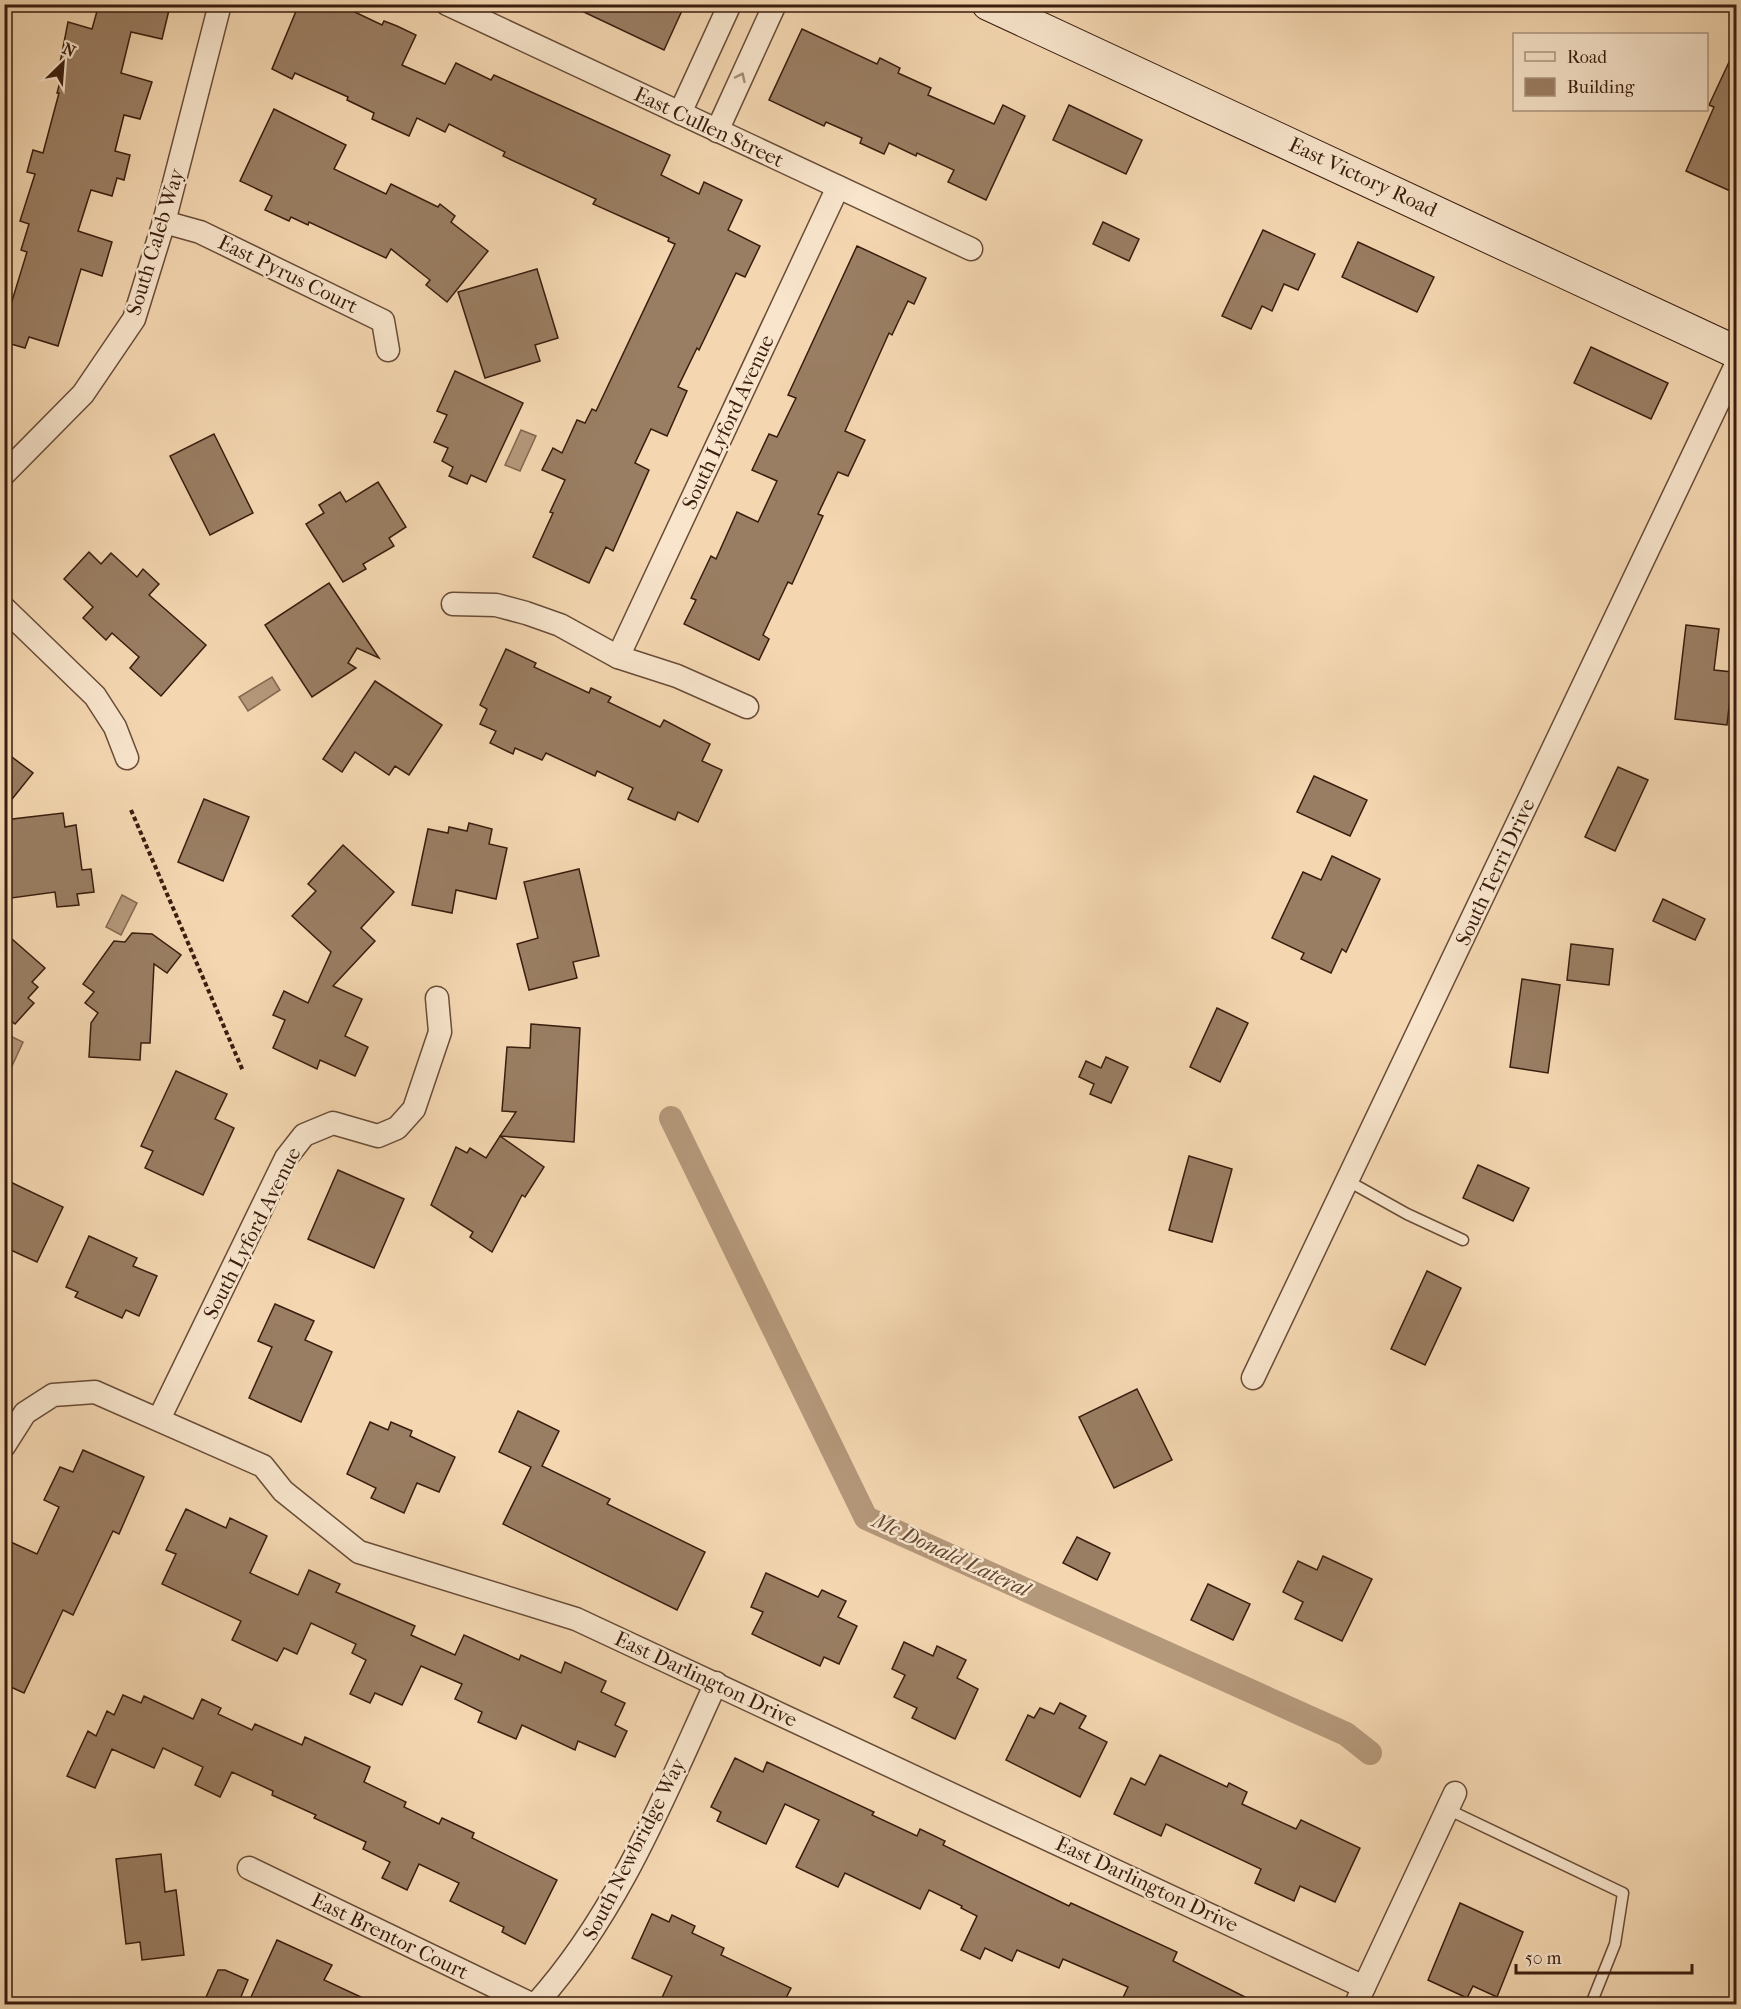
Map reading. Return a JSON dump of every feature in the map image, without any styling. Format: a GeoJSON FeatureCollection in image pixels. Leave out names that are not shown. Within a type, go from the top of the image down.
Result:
{"type":"FeatureCollection","features":[{"type":"Feature","properties":{"kind":"main road","name":"East Victory Road"},"geometry":{"type":"LineString","coordinates":[[988,4],[1737,352]]}},
{"type":"Feature","properties":{"kind":"street","name":"South Caleb Way"},"geometry":{"type":"LineString","coordinates":[[4,474],[83,394],[134,319],[164,222],[220,4]]}},
{"type":"Feature","properties":{"kind":"street","name":"East Cullen Street"},"geometry":{"type":"LineString","coordinates":[[447,4],[971,249]]}},
{"type":"Feature","properties":{"kind":"street"},"geometry":{"type":"LineString","coordinates":[[680,113],[730,4]]}},
{"type":"Feature","properties":{"kind":"street"},"geometry":{"type":"LineString","coordinates":[[717,130],[775,4]]}},
{"type":"Feature","properties":{"kind":"street","name":"South Lyford Avenue"},"geometry":{"type":"LineString","coordinates":[[618,657],[838,187]]}},
{"type":"Feature","properties":{"kind":"street","name":"East Pyrus Court"},"geometry":{"type":"LineString","coordinates":[[164,222],[200,232],[382,321],[387,350]]}},
{"type":"Feature","properties":{"kind":"street","name":"South Terri Drive"},"geometry":{"type":"LineString","coordinates":[[1253,1378],[1737,365]]}},
{"type":"Feature","properties":{"kind":"street"},"geometry":{"type":"LineString","coordinates":[[453,604],[496,605],[561,625],[618,657],[677,676],[747,706]]}},
{"type":"Feature","properties":{"kind":"street"},"geometry":{"type":"LineString","coordinates":[[4,608],[95,696],[116,726],[127,759]]}},
{"type":"Feature","properties":{"kind":"street","name":"South Lyford Avenue"},"geometry":{"type":"LineString","coordinates":[[159,1419],[286,1158],[304,1135],[333,1124],[378,1136],[397,1128],[414,1109],[440,1032],[437,998]]}},
{"type":"Feature","properties":{"kind":"street","name":"East Darlington Drive"},"geometry":{"type":"LineString","coordinates":[[4,1446],[25,1413],[52,1395],[95,1392],[263,1466],[283,1491],[359,1552],[576,1619],[716,1683],[1360,1996]]}},
{"type":"Feature","properties":{"kind":"street","name":"South Newbridge Way"},"geometry":{"type":"LineString","coordinates":[[536,2004],[566,1971],[597,1928],[667,1792],[716,1683]]}},
{"type":"Feature","properties":{"kind":"street"},"geometry":{"type":"LineString","coordinates":[[1360,1996],[1451,1801]]}},
{"type":"Feature","properties":{"kind":"street","name":"East Brentor Court"},"geometry":{"type":"LineString","coordinates":[[249,1868],[531,2004]]}},
{"type":"Feature","properties":{"kind":"lane"},"geometry":{"type":"LineString","coordinates":[[1348,1181],[1407,1214],[1463,1240]]}},
{"type":"Feature","properties":{"kind":"lane"},"geometry":{"type":"LineString","coordinates":[[1451,1801],[1623,1893],[1615,1944],[1591,2004]]}},
{"type":"Feature","properties":{"kind":"path"},"geometry":{"type":"LineString","coordinates":[[132,810],[243,1071]]}},
{"type":"Feature","properties":{"kind":"shaded area"},"geometry":{"type":"Polygon","coordinates":[[[521,430],[536,436],[520,471],[505,465],[521,430]]]}},
{"type":"Feature","properties":{"kind":"shaded area"},"geometry":{"type":"Polygon","coordinates":[[[272,677],[280,690],[248,711],[239,697],[272,677]]]}},
{"type":"Feature","properties":{"kind":"shaded area"},"geometry":{"type":"Polygon","coordinates":[[[122,895],[137,903],[121,935],[106,927],[122,895]]]}},
{"type":"Feature","properties":{"kind":"shaded area"},"geometry":{"type":"Polygon","coordinates":[[[8,1035],[23,1042],[7,1077],[5,1076],[5,1041],[8,1035]]]}},
{"type":"Feature","properties":{"kind":"building"},"geometry":{"type":"Polygon","coordinates":[[[99,4],[167,4],[165,9],[169,10],[162,39],[131,32],[121,73],[152,82],[140,119],[124,115],[115,151],[130,155],[124,180],[117,178],[112,196],[91,190],[78,231],[112,242],[102,276],[81,269],[58,346],[29,337],[25,348],[4,342],[4,327],[27,252],[21,250],[29,224],[20,221],[35,174],[27,172],[33,150],[43,153],[65,64],[60,63],[68,22],[92,29],[99,4]]]}},
{"type":"Feature","properties":{"kind":"building"},"geometry":{"type":"Polygon","coordinates":[[[299,4],[338,4],[382,25],[384,21],[397,26],[416,35],[402,65],[445,84],[456,63],[491,80],[494,75],[670,155],[661,175],[699,194],[704,182],[742,200],[728,230],[760,246],[745,277],[736,273],[699,350],[697,348],[678,387],[687,391],[667,436],[651,429],[635,463],[649,470],[613,551],[606,547],[589,583],[533,557],[565,480],[542,470],[553,448],[562,453],[577,420],[585,423],[592,409],[596,411],[675,244],[668,241],[669,238],[593,204],[596,199],[503,156],[505,152],[449,124],[445,132],[417,118],[409,136],[372,119],[374,113],[347,100],[348,97],[295,73],[292,79],[272,69],[299,4]]]}},
{"type":"Feature","properties":{"kind":"building"},"geometry":{"type":"Polygon","coordinates":[[[567,4],[685,4],[664,50],[567,4]]]}},
{"type":"Feature","properties":{"kind":"building"},"geometry":{"type":"Polygon","coordinates":[[[802,29],[877,64],[880,58],[900,68],[898,73],[931,88],[928,95],[994,124],[1003,105],[1025,116],[986,200],[948,182],[954,170],[889,143],[884,154],[860,143],[862,138],[826,122],[824,126],[769,100],[802,29]]]}},
{"type":"Feature","properties":{"kind":"building"},"geometry":{"type":"Polygon","coordinates":[[[1737,45],[1737,194],[1686,171],[1714,107],[1709,105],[1737,45]]]}},
{"type":"Feature","properties":{"kind":"building"},"geometry":{"type":"Polygon","coordinates":[[[1069,105],[1142,140],[1126,174],[1053,140],[1069,105]]]}},
{"type":"Feature","properties":{"kind":"building"},"geometry":{"type":"Polygon","coordinates":[[[274,109],[346,145],[334,169],[386,194],[391,184],[438,207],[440,204],[455,216],[451,222],[488,251],[447,302],[426,285],[430,280],[391,249],[386,258],[309,222],[308,225],[291,217],[289,221],[265,210],[272,196],[240,181],[274,109]]]}},
{"type":"Feature","properties":{"kind":"building"},"geometry":{"type":"Polygon","coordinates":[[[1103,222],[1139,239],[1129,261],[1093,244],[1103,222]]]}},
{"type":"Feature","properties":{"kind":"building"},"geometry":{"type":"Polygon","coordinates":[[[1263,230],[1315,254],[1298,290],[1284,284],[1272,311],[1262,306],[1251,329],[1222,316],[1263,230]]]}},
{"type":"Feature","properties":{"kind":"building"},"geometry":{"type":"Polygon","coordinates":[[[1358,242],[1434,277],[1417,312],[1342,277],[1358,242]]]}},
{"type":"Feature","properties":{"kind":"building"},"geometry":{"type":"Polygon","coordinates":[[[857,246],[926,278],[914,304],[908,301],[892,335],[889,333],[845,431],[865,440],[848,476],[838,472],[818,514],[823,516],[792,584],[788,582],[763,635],[769,639],[759,660],[684,624],[696,600],[691,598],[711,556],[716,559],[737,512],[758,522],[777,481],[752,470],[769,434],[777,437],[796,398],[788,395],[857,246]]]}},
{"type":"Feature","properties":{"kind":"building"},"geometry":{"type":"Polygon","coordinates":[[[537,269],[558,338],[535,345],[540,361],[485,378],[458,292],[537,269]]]}},
{"type":"Feature","properties":{"kind":"building"},"geometry":{"type":"Polygon","coordinates":[[[1591,347],[1668,383],[1651,419],[1574,383],[1591,347]]]}},
{"type":"Feature","properties":{"kind":"building"},"geometry":{"type":"Polygon","coordinates":[[[455,371],[523,403],[486,482],[471,475],[467,484],[449,476],[453,467],[442,461],[448,448],[434,442],[447,415],[437,411],[455,371]]]}},
{"type":"Feature","properties":{"kind":"building"},"geometry":{"type":"Polygon","coordinates":[[[214,434],[253,513],[210,535],[170,456],[214,434]]]}},
{"type":"Feature","properties":{"kind":"building"},"geometry":{"type":"Polygon","coordinates":[[[378,482],[406,527],[389,538],[394,546],[363,564],[366,569],[343,582],[306,524],[324,513],[319,505],[340,492],[346,502],[378,482]]]}},
{"type":"Feature","properties":{"kind":"building"},"geometry":{"type":"Polygon","coordinates":[[[89,552],[101,564],[111,553],[137,577],[143,569],[159,584],[149,595],[206,645],[161,696],[130,668],[139,657],[112,633],[106,640],[83,618],[93,607],[64,579],[89,552]]]}},
{"type":"Feature","properties":{"kind":"building"},"geometry":{"type":"Polygon","coordinates":[[[329,583],[379,658],[357,648],[348,663],[356,668],[312,697],[265,625],[329,583]]]}},
{"type":"Feature","properties":{"kind":"building"},"geometry":{"type":"Polygon","coordinates":[[[1686,625],[1719,629],[1714,670],[1733,672],[1727,725],[1675,719],[1686,625]]]}},
{"type":"Feature","properties":{"kind":"building"},"geometry":{"type":"Polygon","coordinates":[[[506,649],[536,663],[534,667],[589,693],[591,688],[611,697],[608,702],[660,727],[664,720],[710,744],[702,761],[722,770],[698,822],[678,812],[675,820],[628,799],[633,788],[597,771],[595,776],[546,753],[542,760],[515,748],[513,754],[490,743],[496,731],[480,724],[487,709],[480,705],[506,649]]]}},
{"type":"Feature","properties":{"kind":"building"},"geometry":{"type":"Polygon","coordinates":[[[375,681],[442,725],[409,775],[395,766],[389,775],[355,752],[342,772],[323,759],[375,681]]]}},
{"type":"Feature","properties":{"kind":"building"},"geometry":{"type":"Polygon","coordinates":[[[4,751],[33,773],[4,809],[4,751]]]}},
{"type":"Feature","properties":{"kind":"building"},"geometry":{"type":"Polygon","coordinates":[[[1618,767],[1648,780],[1615,851],[1585,837],[1618,767]]]}},
{"type":"Feature","properties":{"kind":"building"},"geometry":{"type":"Polygon","coordinates":[[[1314,776],[1367,800],[1350,836],[1297,812],[1314,776]]]}},
{"type":"Feature","properties":{"kind":"building"},"geometry":{"type":"Polygon","coordinates":[[[204,799],[249,817],[223,881],[178,862],[204,799]]]}},
{"type":"Feature","properties":{"kind":"building"},"geometry":{"type":"Polygon","coordinates":[[[63,813],[65,827],[76,825],[82,870],[91,869],[94,892],[77,894],[79,905],[57,907],[55,892],[4,899],[4,820],[63,813]]]}},
{"type":"Feature","properties":{"kind":"building"},"geometry":{"type":"Polygon","coordinates":[[[469,823],[492,829],[489,844],[507,848],[496,899],[456,890],[452,913],[412,905],[428,829],[448,833],[449,827],[467,831],[469,823]]]}},
{"type":"Feature","properties":{"kind":"building"},"geometry":{"type":"Polygon","coordinates":[[[343,845],[394,892],[361,928],[375,941],[333,986],[362,999],[345,1036],[368,1047],[355,1076],[320,1060],[317,1069],[273,1048],[285,1020],[273,1015],[284,991],[308,1003],[331,952],[292,916],[316,891],[308,884],[343,845]]]}},
{"type":"Feature","properties":{"kind":"building"},"geometry":{"type":"Polygon","coordinates":[[[1332,856],[1380,879],[1346,952],[1342,949],[1331,973],[1301,959],[1304,953],[1272,938],[1303,872],[1321,880],[1332,856]]]}},
{"type":"Feature","properties":{"kind":"building"},"geometry":{"type":"Polygon","coordinates":[[[579,869],[599,956],[573,962],[577,978],[529,990],[517,944],[538,938],[524,882],[579,869]]]}},
{"type":"Feature","properties":{"kind":"building"},"geometry":{"type":"Polygon","coordinates":[[[1663,899],[1705,919],[1695,940],[1653,921],[1663,899]]]}},
{"type":"Feature","properties":{"kind":"building"},"geometry":{"type":"Polygon","coordinates":[[[4,932],[45,968],[32,982],[38,987],[28,998],[34,1003],[15,1024],[4,1015],[4,932]]]}},
{"type":"Feature","properties":{"kind":"building"},"geometry":{"type":"Polygon","coordinates":[[[132,933],[152,934],[181,955],[167,973],[154,964],[150,1043],[141,1043],[140,1060],[89,1057],[91,1023],[98,1013],[85,1003],[94,992],[83,984],[114,941],[125,942],[132,933]]]}},
{"type":"Feature","properties":{"kind":"building"},"geometry":{"type":"Polygon","coordinates":[[[1571,944],[1613,949],[1609,985],[1567,980],[1571,944]]]}},
{"type":"Feature","properties":{"kind":"building"},"geometry":{"type":"Polygon","coordinates":[[[1522,979],[1560,985],[1548,1073],[1510,1067],[1522,979]]]}},
{"type":"Feature","properties":{"kind":"building"},"geometry":{"type":"Polygon","coordinates":[[[1217,1008],[1248,1023],[1220,1082],[1190,1067],[1217,1008]]]}},
{"type":"Feature","properties":{"kind":"building"},"geometry":{"type":"Polygon","coordinates":[[[531,1024],[580,1028],[574,1142],[500,1136],[516,1112],[502,1111],[507,1047],[530,1048],[531,1024]]]}},
{"type":"Feature","properties":{"kind":"building"},"geometry":{"type":"Polygon","coordinates":[[[1106,1057],[1128,1067],[1111,1103],[1090,1094],[1094,1084],[1079,1077],[1086,1061],[1101,1068],[1106,1057]]]}},
{"type":"Feature","properties":{"kind":"building"},"geometry":{"type":"Polygon","coordinates":[[[176,1071],[227,1094],[215,1119],[234,1128],[203,1195],[145,1168],[153,1151],[141,1146],[176,1071]]]}},
{"type":"Feature","properties":{"kind":"building"},"geometry":{"type":"Polygon","coordinates":[[[500,1136],[544,1167],[525,1197],[522,1195],[492,1252],[470,1237],[473,1232],[431,1205],[456,1147],[467,1153],[470,1148],[486,1158],[500,1136]]]}},
{"type":"Feature","properties":{"kind":"building"},"geometry":{"type":"Polygon","coordinates":[[[1189,1156],[1232,1169],[1212,1242],[1169,1230],[1189,1156]]]}},
{"type":"Feature","properties":{"kind":"building"},"geometry":{"type":"Polygon","coordinates":[[[1478,1165],[1529,1188],[1513,1221],[1463,1198],[1478,1165]]]}},
{"type":"Feature","properties":{"kind":"building"},"geometry":{"type":"Polygon","coordinates":[[[338,1170],[404,1199],[374,1268],[308,1239],[338,1170]]]}},
{"type":"Feature","properties":{"kind":"building"},"geometry":{"type":"Polygon","coordinates":[[[4,1179],[63,1207],[37,1262],[4,1247],[4,1179]]]}},
{"type":"Feature","properties":{"kind":"building"},"geometry":{"type":"Polygon","coordinates":[[[89,1236],[137,1258],[133,1266],[157,1276],[139,1316],[126,1310],[122,1318],[75,1297],[78,1292],[66,1287],[89,1236]]]}},
{"type":"Feature","properties":{"kind":"building"},"geometry":{"type":"Polygon","coordinates":[[[1427,1271],[1461,1288],[1425,1365],[1391,1349],[1427,1271]]]}},
{"type":"Feature","properties":{"kind":"building"},"geometry":{"type":"Polygon","coordinates":[[[275,1304],[314,1321],[305,1340],[332,1352],[301,1422],[249,1398],[272,1347],[258,1341],[275,1304]]]}},
{"type":"Feature","properties":{"kind":"building"},"geometry":{"type":"Polygon","coordinates":[[[1137,1389],[1172,1460],[1114,1488],[1079,1417],[1137,1389]]]}},
{"type":"Feature","properties":{"kind":"building"},"geometry":{"type":"Polygon","coordinates":[[[518,1411],[559,1431],[542,1466],[610,1499],[607,1504],[705,1552],[677,1610],[503,1524],[531,1467],[499,1452],[518,1411]]]}},
{"type":"Feature","properties":{"kind":"building"},"geometry":{"type":"Polygon","coordinates":[[[370,1422],[388,1430],[391,1422],[412,1431],[410,1436],[455,1457],[439,1492],[417,1483],[404,1513],[371,1498],[376,1488],[347,1474],[370,1422]]]}},
{"type":"Feature","properties":{"kind":"building"},"geometry":{"type":"Polygon","coordinates":[[[83,1450],[144,1477],[119,1534],[113,1531],[73,1615],[63,1610],[24,1693],[4,1684],[4,1539],[37,1554],[59,1507],[44,1500],[60,1467],[73,1472],[83,1450]]]}},
{"type":"Feature","properties":{"kind":"building"},"geometry":{"type":"Polygon","coordinates":[[[186,1509],[226,1528],[230,1518],[267,1536],[250,1573],[298,1595],[309,1570],[340,1584],[336,1592],[415,1626],[411,1635],[455,1655],[464,1635],[519,1660],[521,1655],[561,1673],[565,1662],[606,1681],[601,1692],[625,1703],[615,1725],[627,1731],[615,1757],[578,1741],[575,1750],[522,1725],[516,1739],[478,1722],[482,1712],[455,1699],[462,1684],[421,1666],[402,1705],[375,1693],[370,1703],[350,1694],[366,1660],[352,1653],[356,1644],[311,1623],[297,1654],[284,1648],[277,1661],[232,1640],[241,1621],[162,1584],[176,1554],[166,1550],[186,1509]]]}},
{"type":"Feature","properties":{"kind":"building"},"geometry":{"type":"Polygon","coordinates":[[[1077,1537],[1110,1553],[1097,1580],[1063,1563],[1077,1537]]]}},
{"type":"Feature","properties":{"kind":"building"},"geometry":{"type":"Polygon","coordinates":[[[1323,1556],[1372,1579],[1342,1641],[1295,1619],[1303,1602],[1283,1592],[1298,1561],[1317,1570],[1323,1556]]]}},
{"type":"Feature","properties":{"kind":"building"},"geometry":{"type":"Polygon","coordinates":[[[766,1573],[818,1597],[822,1590],[846,1601],[838,1617],[857,1626],[839,1664],[824,1657],[820,1666],[752,1634],[763,1612],[751,1607],[766,1573]]]}},
{"type":"Feature","properties":{"kind":"building"},"geometry":{"type":"Polygon","coordinates":[[[1208,1584],[1250,1604],[1233,1640],[1191,1620],[1208,1584]]]}},
{"type":"Feature","properties":{"kind":"building"},"geometry":{"type":"Polygon","coordinates":[[[904,1642],[933,1656],[937,1646],[966,1660],[957,1678],[978,1689],[955,1739],[912,1718],[917,1708],[894,1697],[905,1675],[892,1669],[904,1642]]]}},
{"type":"Feature","properties":{"kind":"building"},"geometry":{"type":"Polygon","coordinates":[[[123,1695],[141,1703],[144,1696],[193,1719],[202,1699],[221,1708],[218,1714],[252,1730],[255,1724],[302,1745],[305,1737],[370,1767],[364,1782],[406,1802],[404,1807],[439,1824],[442,1818],[474,1833],[472,1838],[557,1880],[525,1944],[502,1932],[504,1927],[450,1901],[459,1883],[419,1864],[407,1890],[382,1878],[390,1862],[363,1849],[366,1842],[314,1818],[316,1815],[272,1795],[273,1791],[232,1772],[220,1797],[195,1785],[203,1767],[163,1748],[154,1768],[112,1749],[95,1788],[67,1776],[88,1731],[96,1736],[107,1711],[114,1715],[123,1695]]]}},
{"type":"Feature","properties":{"kind":"building"},"geometry":{"type":"Polygon","coordinates":[[[1060,1703],[1086,1716],[1079,1728],[1107,1742],[1080,1797],[1006,1760],[1028,1715],[1034,1718],[1040,1708],[1054,1714],[1060,1703]]]}},
{"type":"Feature","properties":{"kind":"building"},"geometry":{"type":"Polygon","coordinates":[[[1160,1755],[1227,1787],[1229,1783],[1247,1792],[1242,1804],[1296,1829],[1301,1820],[1360,1848],[1335,1902],[1300,1886],[1294,1901],[1255,1883],[1261,1869],[1166,1824],[1161,1836],[1114,1814],[1131,1778],[1145,1785],[1160,1755]]]}},
{"type":"Feature","properties":{"kind":"building"},"geometry":{"type":"Polygon","coordinates":[[[735,1758],[763,1772],[767,1762],[874,1812],[872,1815],[917,1836],[920,1829],[945,1841],[943,1845],[1069,1906],[1071,1903],[1177,1952],[1173,1961],[1259,2004],[1120,2004],[1128,1987],[1063,1959],[1059,1968],[1017,1950],[1012,1961],[985,1948],[980,1959],[961,1950],[977,1916],[961,1908],[962,1906],[929,1890],[920,1909],[845,1873],[838,1887],[796,1867],[819,1820],[785,1804],[766,1844],[717,1821],[721,1812],[711,1807],[735,1758]]]}},
{"type":"Feature","properties":{"kind":"building"},"geometry":{"type":"Polygon","coordinates":[[[161,1854],[165,1892],[176,1890],[184,1955],[142,1960],[140,1942],[126,1944],[116,1859],[161,1854]]]}},
{"type":"Feature","properties":{"kind":"building"},"geometry":{"type":"Polygon","coordinates":[[[1460,1903],[1523,1932],[1497,1997],[1473,1986],[1467,1998],[1428,1980],[1460,1903]]]}},
{"type":"Feature","properties":{"kind":"building"},"geometry":{"type":"Polygon","coordinates":[[[652,1914],[669,1922],[672,1915],[695,1926],[692,1933],[724,1948],[721,1955],[791,1988],[783,2004],[659,2004],[672,1976],[632,1958],[652,1914]]]}},
{"type":"Feature","properties":{"kind":"building"},"geometry":{"type":"Polygon","coordinates":[[[277,1940],[332,1965],[324,1980],[376,2004],[267,2004],[251,1997],[277,1940]]]}},
{"type":"Feature","properties":{"kind":"building"},"geometry":{"type":"Polygon","coordinates":[[[218,1970],[225,1970],[248,1980],[238,2004],[203,2004],[218,1970]]]}},
{"type":"Feature","properties":{"kind":"waterway","name":"Mc Donald Lateral"},"geometry":{"type":"LineString","coordinates":[[671,1118],[866,1518],[1346,1734],[1370,1753]]}}]}
